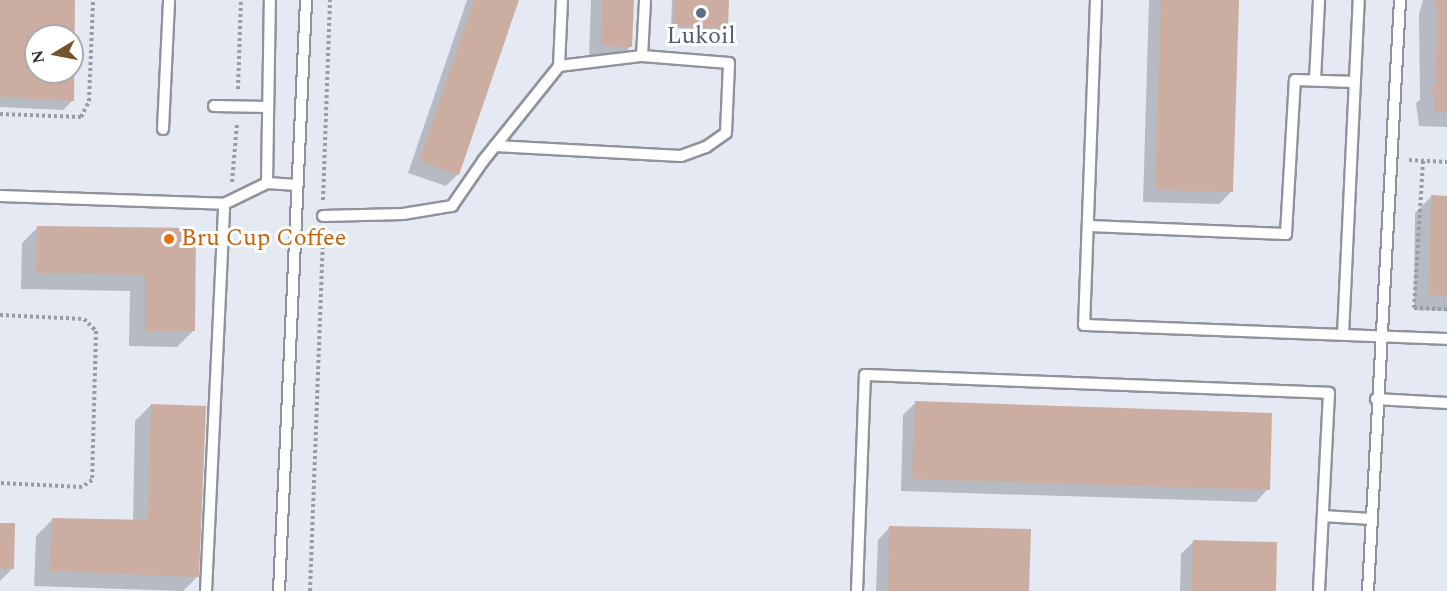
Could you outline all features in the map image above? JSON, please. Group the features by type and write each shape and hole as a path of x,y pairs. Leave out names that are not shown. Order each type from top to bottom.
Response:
{"lane":[{"path":"163,129 169,0"},
{"path":"267,183 270,0"},
{"path":"279,591 306,0"},
{"path":"323,216 403,214 452,206 495,146 559,66 562,0"},
{"path":"642,56 645,0"},
{"path":"1096,0 1084,325 1447,339"},
{"path":"1315,80 1319,0"},
{"path":"1343,334 1359,0"},
{"path":"1368,591 1379,336 1400,0"},
{"path":"495,146 681,156 706,147 726,133 729,63 642,56 559,66"},
{"path":"1088,226 1286,234 1295,80 1355,82"},
{"path":"214,106 268,107"},
{"path":"0,196 224,204 267,183 297,185"},
{"path":"206,591 224,204"},
{"path":"857,591 865,375 1329,393 1319,591"},
{"path":"1376,399 1447,403"},
{"path":"1323,516 1371,519"}],"path":[{"path":"0,114 81,117 89,100 93,0"},
{"path":"224,204 236,171 241,0"},
{"path":"310,591 330,0"},
{"path":"1390,160 1447,162"},
{"path":"1423,161 1414,308 1447,309"},
{"path":"0,315 84,319 96,332 92,480 82,487 0,483"}],"building":[{"path":"0,0 75,0 75,24 24,24 24,84 74,84 74,101 0,97"},
{"path":"474,0 519,0 459,175 419,161"},
{"path":"602,0 634,0 632,47 601,46"},
{"name":"Lukoil","path":"674,0 729,0 728,28 673,26"},
{"path":"1161,0 1239,0 1233,192 1155,190"},
{"path":"1435,0 1447,0 1447,111 1434,111 1435,93 1432,93 1432,86 1435,86 1437,27 1434,20 1438,20"},
{"path":"1431,195 1447,196 1447,295 1429,295"},
{"path":"37,226 196,228 195,331 145,331 145,275 36,273"},
{"path":"915,401 1272,413 1270,490 912,479"},
{"path":"151,404 206,406 199,577 49,571 52,518 148,520"},
{"path":"0,523 15,523 14,569 0,568"},
{"path":"889,526 1031,529 1029,591 888,591"},
{"path":"1193,540 1277,542 1276,591 1191,591"}],"place":[{"name":"Lukoil","path":"701,13"},
{"name":"Bru Cup Coffee","path":"169,239"}]}
